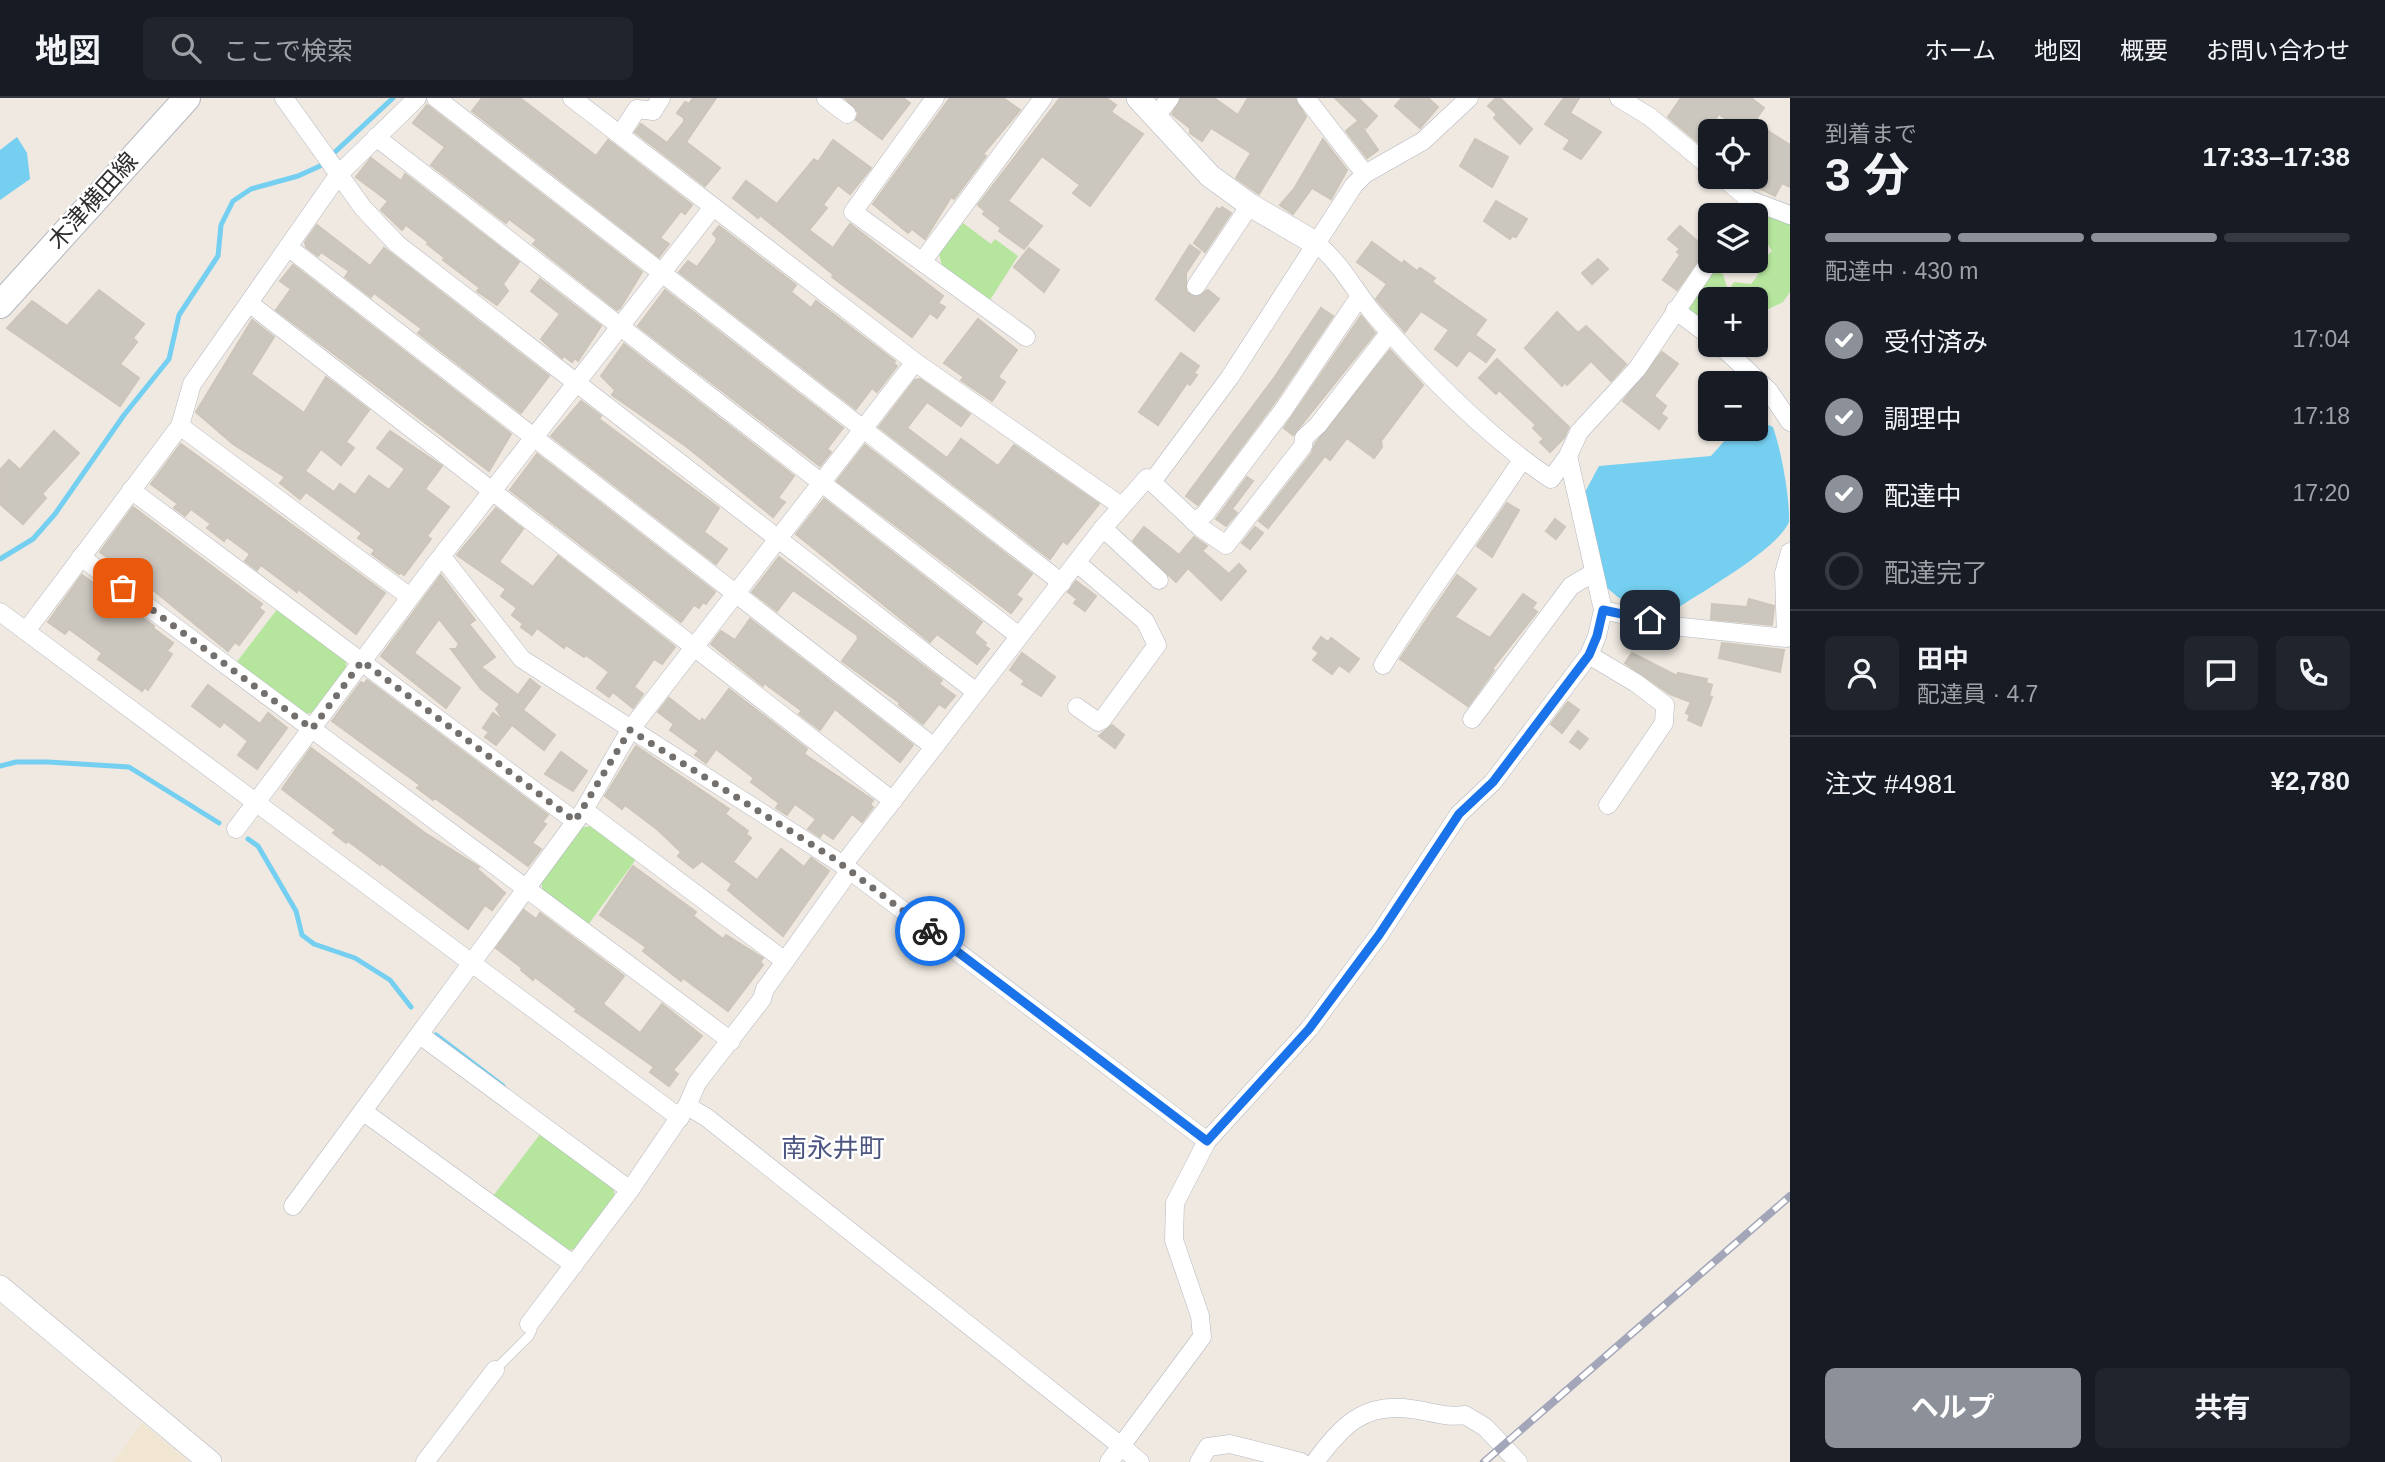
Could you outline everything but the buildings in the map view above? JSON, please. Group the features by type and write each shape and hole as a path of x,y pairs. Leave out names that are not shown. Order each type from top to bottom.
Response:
{"main road":[{"name":"木津横田線","path":"0,305 187,98"}],"street":[{"path":"284,98 363,208 397,244 976,692"},
{"path":"26,631 180,426 192,384 288,247 331,163 376,137 417,98"},
{"path":"436,98 1062,583"},
{"path":"572,98 915,362 1121,506"},
{"path":"620,135 637,109 653,111 661,98"},
{"path":"826,98 847,114"},
{"path":"935,98 853,212 1026,337"},
{"path":"922,262 1043,98"},
{"path":"1138,98 1163,107 1210,176 1250,205 1317,244 1331,256 1390,332 1522,460 1551,479 1568,456 1579,432 1637,369 1701,273"},
{"path":"1306,98 1365,174"},
{"path":"1619,98 1650,117 1698,156"},
{"path":"1153,482 1230,377 1354,185 1365,174 1423,142 1465,99"},
{"path":"376,137 1019,636"},
{"path":"1195,286 1250,205"},
{"path":"236,829 410,597 443,558 713,207"},
{"path":"1768,212 1790,215"},
{"path":"288,247 934,747"},
{"path":"1194,522 1205,514 1269,431 1360,296"},
{"path":"249,303 893,801"},
{"path":"1675,310 1698,328"},
{"path":"529,1324 630,1190 684,1112 697,1083 731,1041 893,801 1121,506 1147,478 1194,522 1226,545 1303,446 1308,432 1318,425 1390,332"},
{"path":"1733,357 1769,391 1790,422"},
{"path":"293,1206 580,816 630,730 915,362"},
{"path":"180,426 410,597"},
{"path":"1109,1462 1202,1337 1200,1316 1174,1240 1175,1203 1207,1141 1309,1029 1379,935 1459,814 1493,782 1589,655 1603,610 1568,456"},
{"path":"1383,665 1424,598 1464,549 1522,460"},
{"path":"131,490 362,661 785,961"},
{"path":"1103,528 1159,580"},
{"path":"1603,610 1673,626 1786,638 1788,619 1783,573 1790,552"},
{"path":"81,557 731,1041"},
{"path":"443,558 522,659 846,868 1207,1141"},
{"path":"1077,563 1144,621 1157,645 1102,720 1098,722 1077,707"},
{"path":"1472,719 1571,586 1593,573"},
{"path":"0,612 471,962 684,1112 706,1116 1140,1462"},
{"path":"1589,655 1636,683 1665,705 1664,723 1608,805"},
{"path":"420,1035 630,1190"},
{"path":"364,1112 574,1265"},
{"path":"0,1287 210,1462"},
{"path":"425,1462 495,1370"},
{"path":"1315,1462 1340,1429 1360,1416 1391,1407 1449,1418 1465,1415 1485,1427 1518,1462"},
{"path":"1199,1462 1208,1447 1230,1444 1301,1462"}],"lane":[{"path":"495,1370 533,1330 529,1324"}],"shaded area":[{"path":"142,1423 189,1462 113,1462"}],"green space":[{"path":"1768,215 1790,218 1790,292 1783,302 1768,309 1768,287 1731,287 1734,282 1751,284 1758,273 1768,273 1768,254 1772,251 1768,245"},
{"path":"963,223 991,244 995,239 1018,256 990,300 942,266 939,253"},
{"path":"1709,273 1723,274 1727,287 1701,287"},
{"path":"1698,291 1698,326 1683,315"},
{"path":"278,608 346,659 346,669 315,712 305,714 236,663"},
{"path":"593,826 636,859 588,925 543,892 541,881 578,828"},
{"path":"541,1133 613,1187 615,1197 577,1249 567,1250 493,1196"}],"water":[{"path":"17,137 27,153 30,179 0,200 0,150"},
{"path":"1768,425 1773,427 1786,487 1789,522 1754,558 1673,611 1619,598 1606,587 1585,492 1599,466 1711,456 1724,441 1768,441"}],"waterway":[{"path":"0,559 33,539 55,514 124,415 169,359 179,315 218,256 221,225 233,201 251,189 298,176 320,166 393,98"},
{"path":"0,766 16,762 48,762 129,767 219,823"},
{"path":"248,839 258,846 296,911 302,935 314,944 355,958 390,980 411,1007"},
{"path":"436,1035 503,1086"}],"railway":[{"path":"1484,1462 1790,1196"}],"way so far":[{"path":"123,588 312,729 362,661 575,821 630,730 833,858 930,931"}],"district":[{"name":"南永井町","path":"833,1148"}],"route":[{"path":"930,931 1207,1141 1264,1075 1309,1029 1379,935 1459,814 1493,782 1589,655 1603,610 1650,620"}]}
